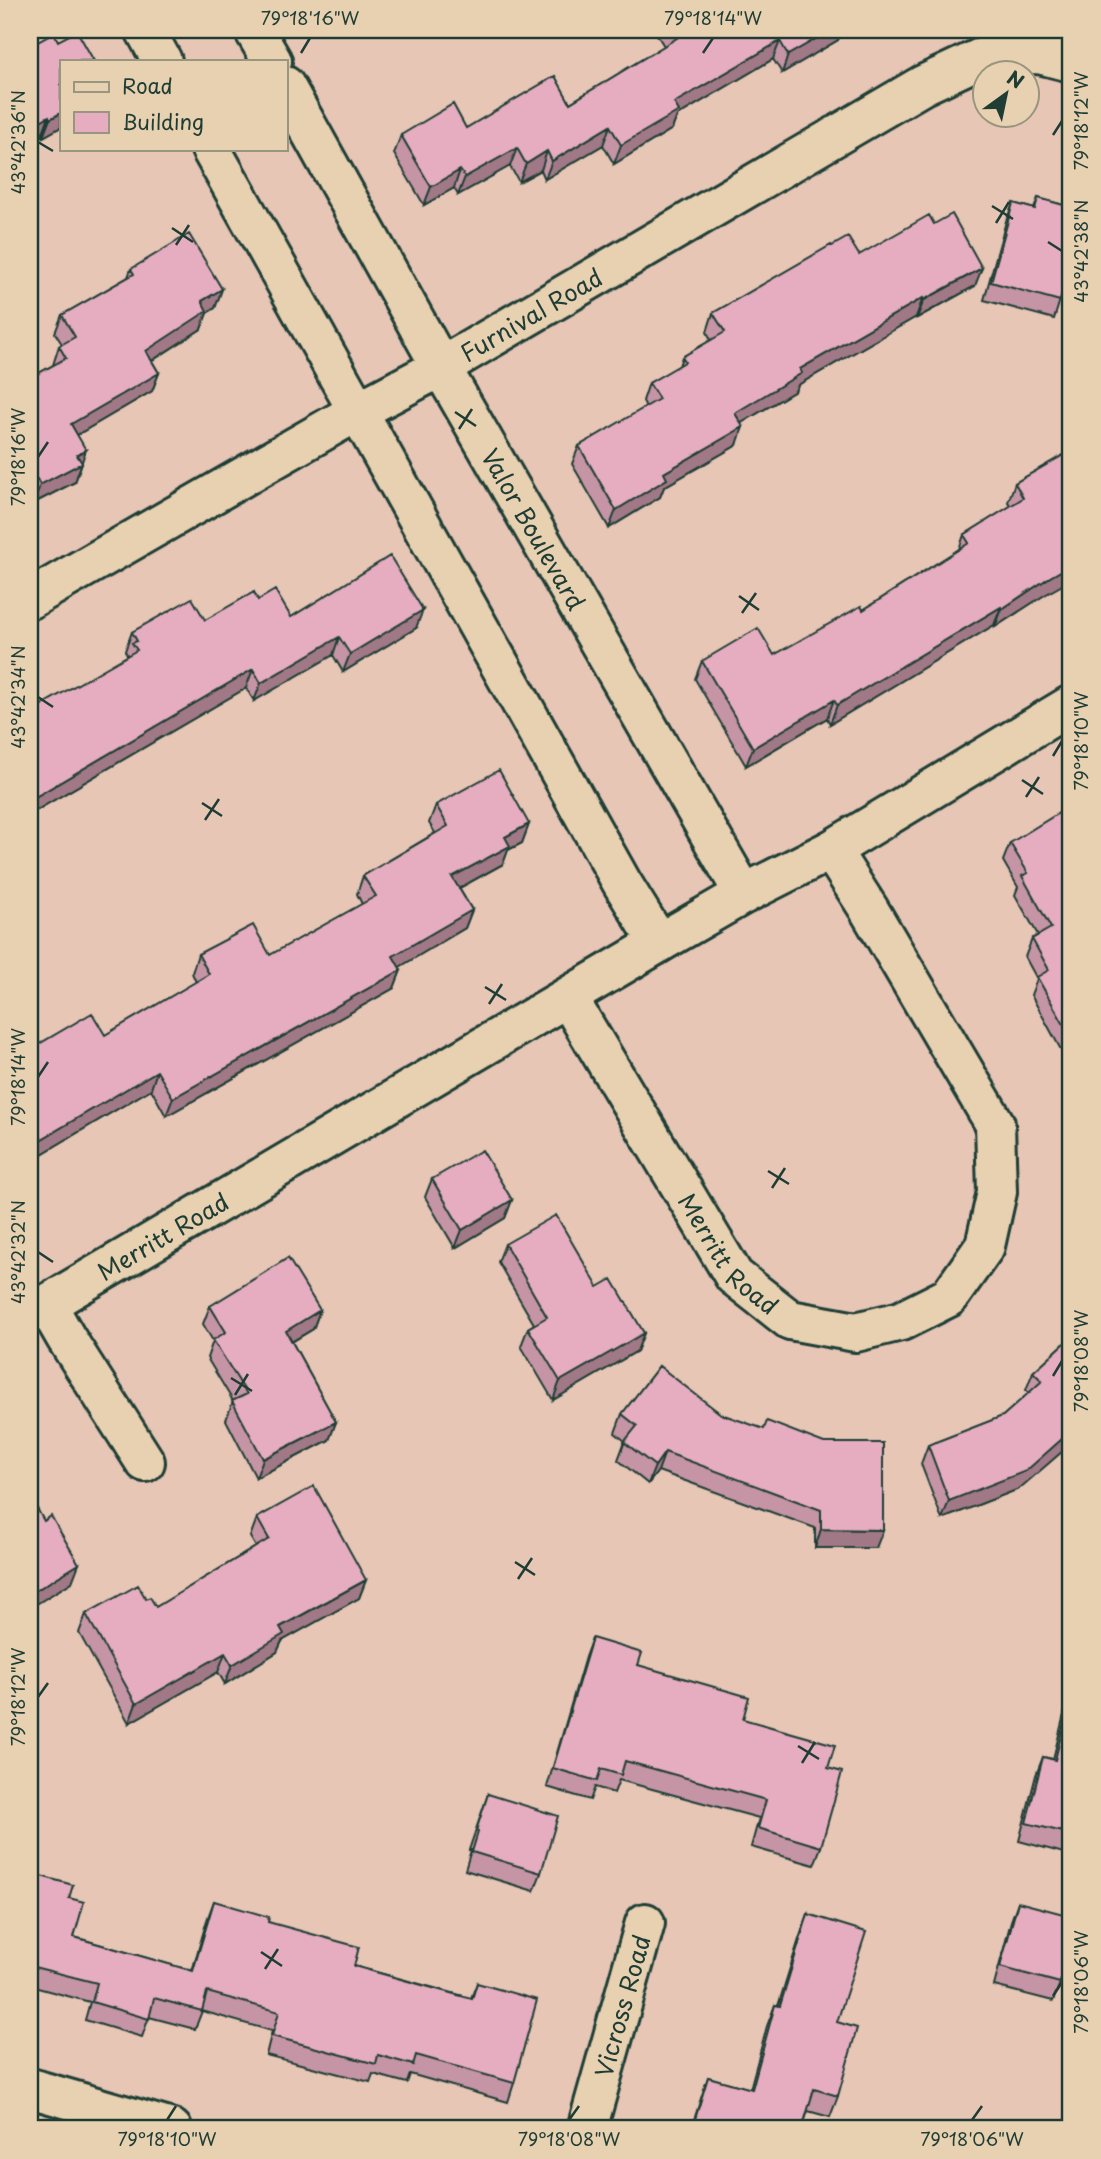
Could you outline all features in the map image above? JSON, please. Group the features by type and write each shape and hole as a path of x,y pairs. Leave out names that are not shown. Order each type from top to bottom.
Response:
{"street":[{"path":"145,30 161,60"},
{"path":"254,30 271,60"},
{"name":"Furnival Road","path":"30,600 358,411 441,367 923,85 985,56 1052,49"},
{"name":"Valor Boulevard","path":"287,90 441,367 744,894"},
{"path":"212,150 622,883 659,943"},
{"name":"Merritt Road","path":"145,1462 66,1338 38,1310 659,943 744,894 831,850 1071,705"},
{"name":"Merritt Road","path":"568,998 734,1276 790,1320 856,1332 901,1321 949,1297 985,1246 997,1192 995,1124 831,850"},
{"name":"Vicross Road","path":"587,2129 645,1923"},
{"path":"30,2088 172,2129"}],"building":[{"path":"672,30 831,30 788,55 780,41 674,103 679,111 621,145 610,126 552,161 547,151 526,164 517,148 465,177 460,170 431,187 401,135 453,104 466,128 555,76 570,103 677,38"},
{"path":"77,31 93,60 60,60 60,114 35,124 30,116 30,46 54,33 58,41"},
{"path":"1038,198 1071,207 1071,280 1066,278 1060,301 991,282 1013,203 1035,209"},
{"path":"952,214 982,268 924,300 923,298 800,369 802,373 735,413 743,427 664,473 667,479 616,510 579,446 659,399 649,383 685,362 682,357 725,332 713,313 848,237 859,255 929,215 934,224"},
{"path":"189,234 222,289 202,301 207,311 146,351 159,373 71,424 86,450 77,455 82,463 40,485 37,479 30,482 30,378 66,358 59,346 75,337 62,315 134,274 131,269"},
{"path":"1067,453 1071,460 1071,565 1002,609 1001,607 837,705 834,700 753,748 702,661 758,628 774,655 861,606 863,610 969,543 964,535 1023,498 1015,483"},
{"path":"390,556 423,610 350,654 339,637 261,683 253,669 30,800 30,708 31,711 137,650 132,643 137,641 132,632 192,598 205,620 254,592 258,600 275,590 291,617"},
{"path":"499,770 529,824 505,837 510,846 452,877 472,910 393,956 401,970 173,1098 157,1071 30,1146 30,1061 38,1056 34,1047 92,1013 105,1035 209,974 198,954 253,925 270,955 376,896 363,876 448,826 436,805"},
{"path":"1062,811 1071,827 1071,1037 1037,977 1049,970 1032,939 1051,928 1022,876 1028,873 1010,843"},
{"path":"482,1150 512,1200 462,1230 432,1179"},
{"path":"556,1215 598,1287 612,1279 644,1333 560,1381 528,1328 547,1317 505,1244"},
{"path":"288,1258 320,1310 286,1331 336,1422 263,1459 232,1401 247,1394 213,1340 226,1332 210,1306"},
{"path":"1071,1333 1071,1431 1026,1471 949,1501 928,1445 1003,1416 1042,1381 1033,1372 1066,1342"},
{"path":"659,1366 721,1414 764,1429 767,1421 824,1443 883,1443 883,1530 821,1529 821,1510 665,1452 655,1466 624,1442 637,1426 622,1414"},
{"path":"314,1486 366,1580 280,1627 284,1634 232,1665 225,1653 136,1704 86,1614 138,1585 146,1599 150,1597 156,1607 269,1539 257,1518"},
{"path":"30,1496 44,1521 51,1516 79,1564 30,1594"},
{"path":"592,1638 642,1653 638,1665 749,1697 743,1719 835,1745 828,1768 842,1772 821,1847 758,1828 766,1800 625,1761 621,1775 601,1769 597,1781 553,1768"},
{"path":"1071,1695 1071,1834 1026,1823 1043,1757 1055,1760"},
{"path":"488,1794 558,1816 541,1873 472,1852"},
{"path":"30,1873 73,1885 69,1898 84,1902 74,1937 193,1971 214,1901 269,1917 268,1922 359,1947 354,1966 472,1999 477,1983 537,2000 514,2083 416,2055 413,2065 378,2055 376,2064 272,2036 279,2012 207,1992 202,2011 154,1998 149,2019 92,2002 97,1983 30,1966"},
{"path":"1018,1902 1071,1916 1071,1939 1060,1983 1000,1967"},
{"path":"808,1914 866,1932 837,2022 857,2028 838,2096 814,2089 802,2129 692,2129 708,2077 752,2089 775,2005 780,2006"}]}
